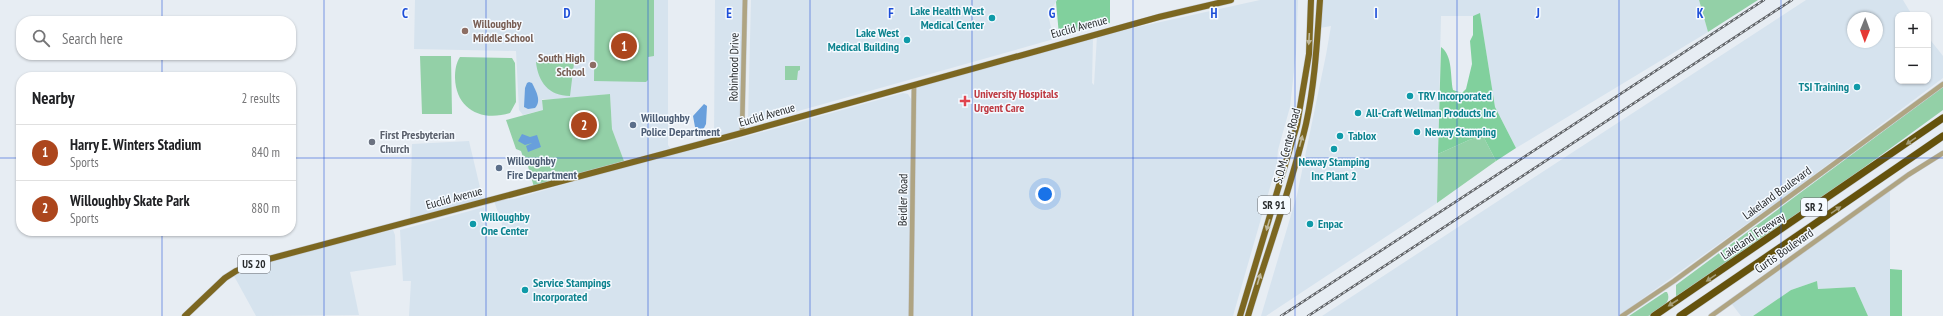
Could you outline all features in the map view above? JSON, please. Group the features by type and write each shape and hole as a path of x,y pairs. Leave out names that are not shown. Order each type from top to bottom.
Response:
{"highway":[{"name":"Lakeland Freeway","path":"1654,316 1943,118"},
{"name":"Lakeland Freeway","path":"1680,316 1943,136"},
{"path":"1893,171 1943,141"}],"main road":[{"name":"Euclid Avenue","path":"185,316 225,278 236,271 264,260 742,133 1154,18 1231,0"},
{"name":"S.O.M. Center Road","path":"1240,316 1297,125 1309,54 1311,0"},
{"name":"S.O.M. Center Road","path":"1248,316 1289,187 1305,124 1316,55 1320,0"}],"street":[{"name":"Robinhood Drive","path":"742,133 745,0"},
{"name":"Lakeland Boulevard","path":"1622,316 1674,281 1943,84"},
{"name":"Beidler Road","path":"911,316 914,85"},
{"name":"Curtis Boulevard","path":"1711,316 1908,175 1943,153"}],"shaded area":[{"name":"South High School","path":"415,0 668,0 668,145 670,148 624,161 612,129 610,94 560,99 542,99 543,110 523,115 519,110 516,51 414,49"},
{"path":"715,0 743,0 741,132 714,139"},
{"path":"751,0 1057,0 1048,15 1054,39 752,124 748,121"},
{"path":"1260,0 1298,0 1296,53 1290,107 1278,150 1277,163 1233,316 914,316 915,86 1093,37 1092,83 1094,85 1097,36"},
{"path":"1321,0 1699,0 1708,32 1516,148 1495,107 1480,14 1473,16 1441,16 1437,203 1266,316 1261,316 1297,195 1326,55 1331,26 1320,28"},
{"path":"1806,0 1903,0 1910,12 1895,12 1895,84 1931,84 1931,41 1943,56 1943,78 1787,195 1618,316 1322,316"},
{"path":"903,93 908,94 911,99 909,316 409,316 411,281 403,281 400,230 484,207 489,236 502,237 502,224 494,201 514,199 645,161 723,143"},
{"path":"469,141 483,200 410,219 412,144"},
{"path":"1890,191 1890,316 1868,316 1855,287 1818,289 1817,281 1791,290 1753,316 1741,316 1731,303"},
{"path":"393,230 395,235 396,265 350,272 359,315 256,316 234,276 234,274 264,262"}],"green space":[{"path":"595,0 654,0 654,56 648,57 648,80 646,82 594,81"},
{"path":"1057,0 1110,0 1110,23 1059,35"},
{"path":"1699,0 1758,0 1708,32"},
{"path":"1480,13 1495,107 1516,148 1496,161 1483,136 1469,140 1438,154 1441,47 1448,55 1453,90 1462,93 1466,89 1472,64 1470,41 1473,35 1473,16"},
{"path":"420,56 451,56 452,114 422,114"},
{"path":"460,57 512,58 515,63 516,102 510,113 489,116 480,114 465,105 456,89 456,67"},
{"path":"571,60 574,63 570,96 556,94 542,82 536,62"},
{"path":"785,66 800,66 797,80 785,80"},
{"path":"1943,87 1943,110 1785,225 1676,299 1676,285"},
{"path":"610,94 612,129 624,161 534,187 525,156 523,157 521,151 516,149 506,120 543,110 542,100"},
{"path":"1483,136 1496,161 1437,203 1438,154 1469,140"},
{"path":"1890,269 1902,270 1902,316 1890,316"},
{"path":"1817,281 1818,289 1855,287 1868,316 1753,316 1791,290"},
{"path":"1667,292 1668,300 1664,307 1656,313 1648,316 1629,316"}],"water":[{"path":"529,82 532,83 537,93 538,102 535,108 528,109 524,107 525,88"},
{"path":"704,104 707,106 706,124 704,128 700,130 695,127 693,116"},
{"path":"522,134 530,137 537,135 541,147 528,152 526,146 532,143 525,145 518,141"}],"railway":[{"path":"1281,316 1764,0"},
{"path":"1308,316 1792,0"}],"place":[{"name":"Lake Health West Medical Center","path":"992,18"},
{"name":"Willoughby Middle School","path":"465,31"},
{"name":"Lake West Medical Building","path":"907,40"},
{"name":"Harry E. Winters Stadium","path":"624,46"},
{"name":"South High School","path":"593,65"},
{"name":"TSI Training","path":"1857,87"},
{"name":"TRV Incorporated","path":"1410,96"},
{"name":"University Hospitals Urgent Care","path":"965,101"},
{"name":"All-Craft Wellman Products Inc","path":"1358,113"},
{"name":"Willoughby Skate Park","path":"584,125"},
{"name":"Willoughby Police Department","path":"633,125"},
{"name":"Neway Stamping","path":"1417,132"},
{"name":"Tablox","path":"1340,136"},
{"name":"First Presbyterian Church","path":"372,142"},
{"name":"Neway Stamping Inc Plant 2","path":"1334,149"},
{"name":"Willoughby Fire Department","path":"499,168"},
{"name":"Willoughby One Center","path":"473,224"},
{"name":"Enpac","path":"1310,224"},
{"name":"Service Stampings Incorporated","path":"525,290"}]}
